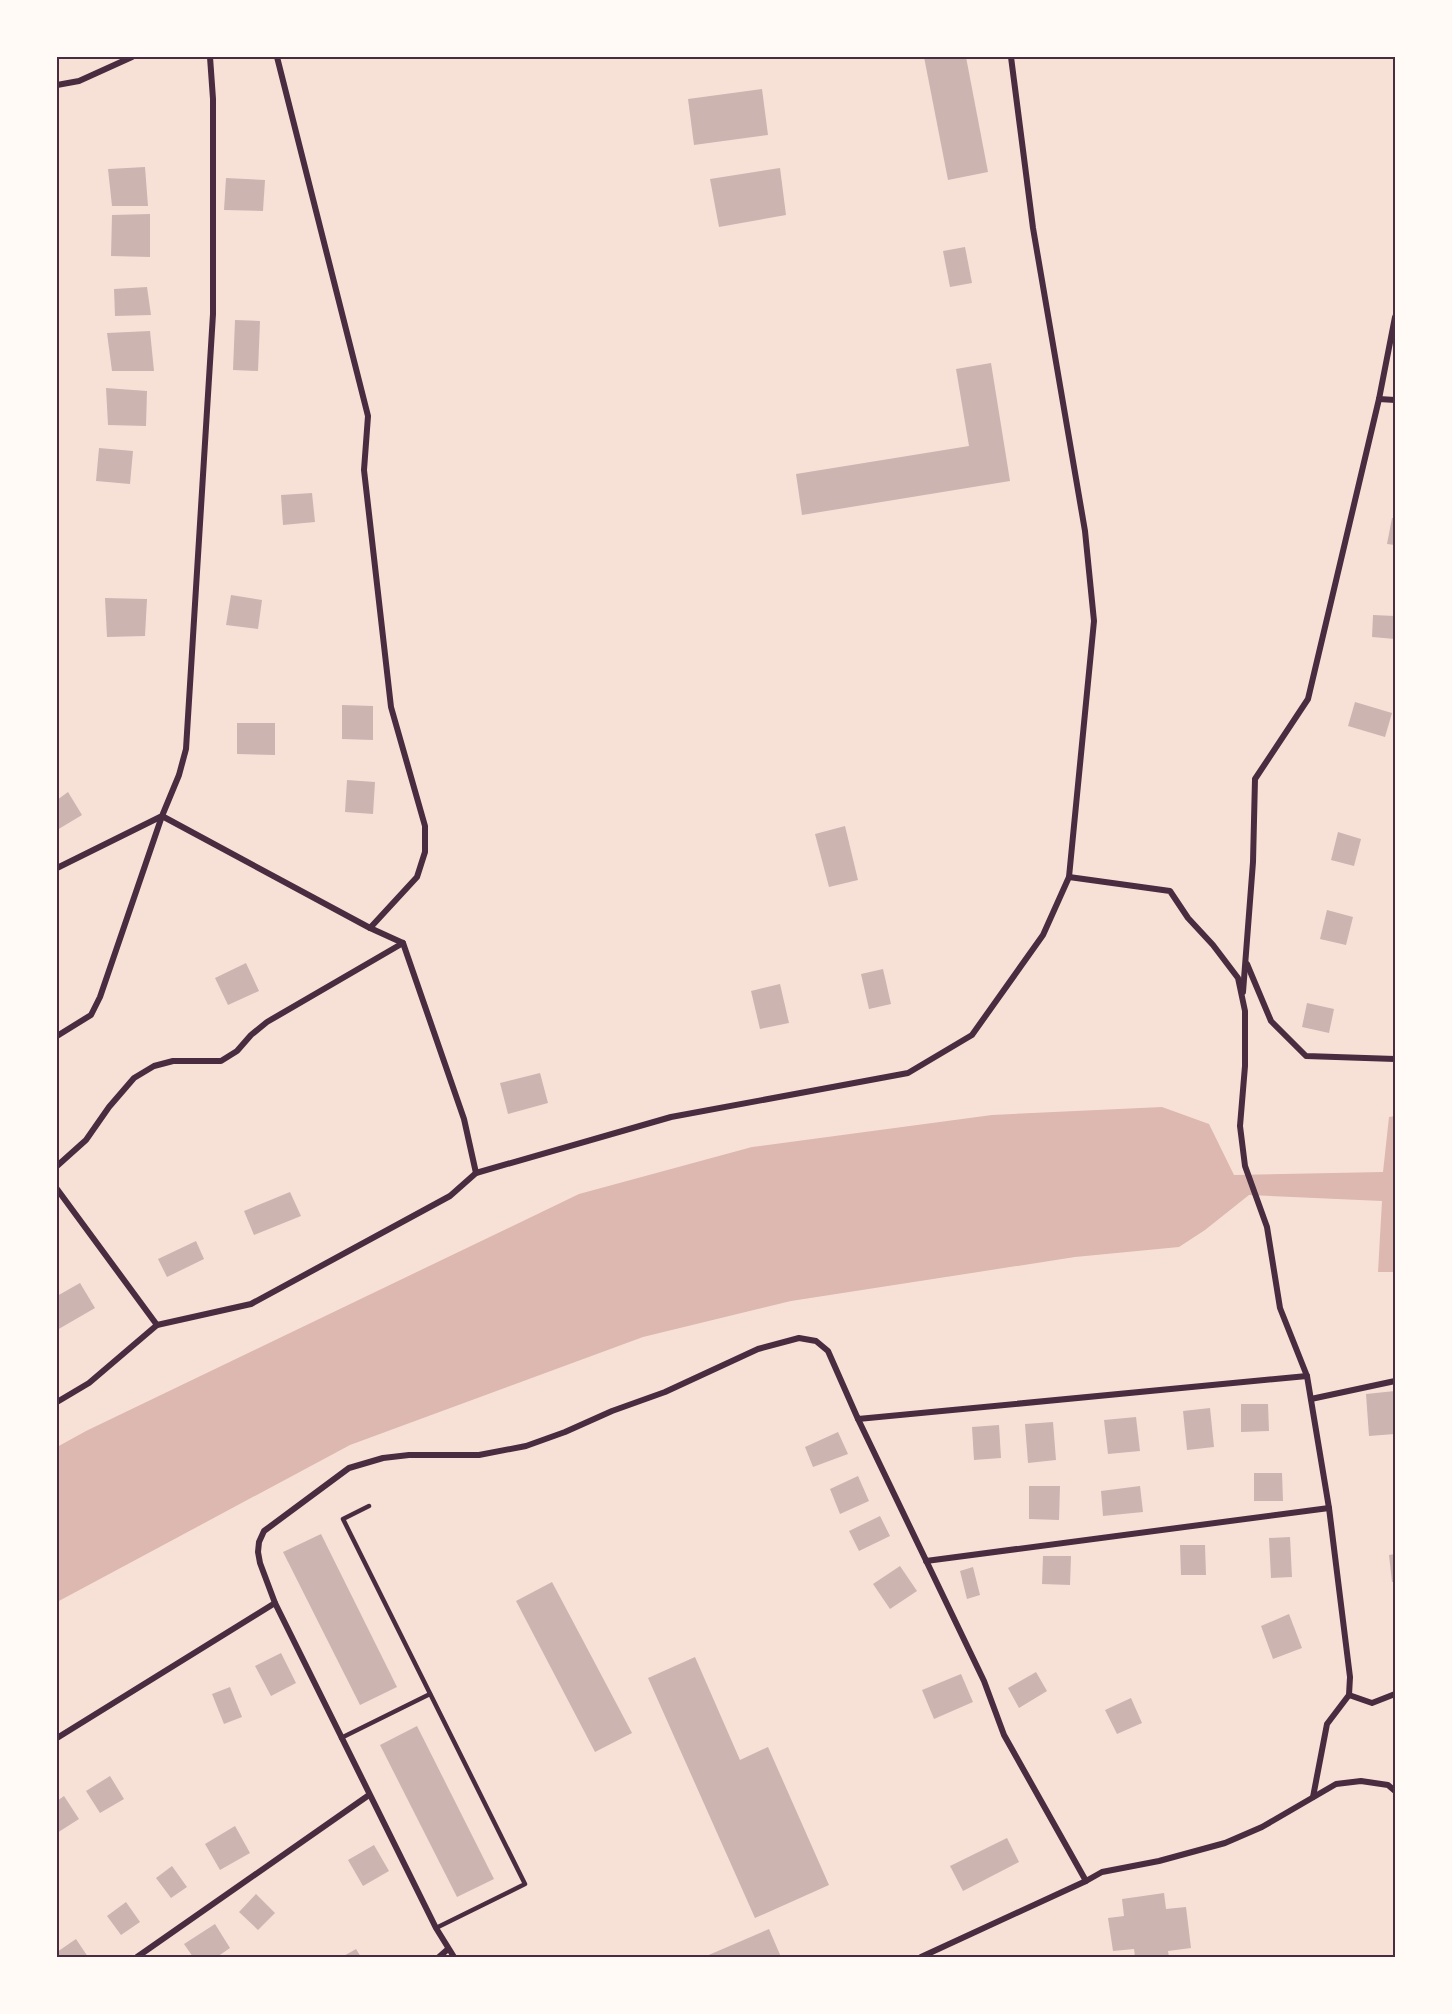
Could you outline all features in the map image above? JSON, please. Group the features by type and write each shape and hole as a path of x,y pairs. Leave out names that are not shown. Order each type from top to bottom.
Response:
{"street":[{"path":"57,85 79,81 132,57"},
{"path":"57,1036 91,1015 100,997 186,749 213,314 213,135 210,57"},
{"path":"277,57 368,416 364,470 391,707 425,826 425,852 417,877 370,928"},
{"path":"57,1402 89,1383 157,1325 251,1304 450,1196 476,1173 671,1117 908,1073 972,1035 1043,935 1069,877 1094,621 1085,531 1033,228 1011,57"},
{"path":"1242,999 1253,862 1255,779 1308,699 1379,399 1395,317"},
{"path":"1379,399 1395,400"},
{"path":"57,868 162,816"},
{"path":"162,816 370,928 403,943 464,1119 476,1173"},
{"path":"1069,877 1170,891 1188,918 1213,945 1238,978 1245,1011 1245,1066 1240,1126 1245,1166 1267,1227 1280,1308 1307,1376 1329,1508 1350,1677 1349,1695 1327,1724 1312,1797"},
{"path":"57,1166 86,1140 109,1107 134,1078 154,1066 172,1062 221,1061 237,1051 267,1022 403,943"},
{"path":"1245,960 1271,1021 1306,1056 1395,1059"},
{"path":"57,1189 157,1325"},
{"path":"454,1957 436,1928 275,1603 258,1552 264,1531 349,1468 383,1458 409,1455 479,1455 526,1446 665,1392 758,1349 799,1338 816,1341 828,1352 984,1681 1004,1735 1086,1881"},
{"path":"858,1419 1307,1376"},
{"path":"1311,1399 1395,1381"},
{"path":"926,1561 1329,1508"},
{"path":"57,1738 275,1603"},
{"path":"1349,1695 1372,1702 1395,1694"},
{"path":"921,1957 1102,1872 1159,1861 1225,1843 1262,1827 1336,1784 1361,1781 1388,1785 1395,1791"},
{"path":"137,1957 369,1795"},
{"path":"439,1957 448,1949"}],"lane":[{"path":"369,1506 343,1519 525,1884 436,1928"},
{"path":"341,1738 430,1694"}],"shaded area":[{"path":"1162,1107 1209,1124 1234,1175 1383,1172 1389,1117 1395,1116 1395,1272 1378,1272 1382,1201 1249,1195 1205,1230 1179,1247 1075,1257 791,1301 643,1337 350,1445 57,1602 57,1447 579,1194 752,1147 992,1115"}],"building":[{"path":"924,57 966,57 988,172 948,180"},
{"path":"762,89 768,135 694,145 688,99"},
{"path":"145,167 148,206 112,206 108,169"},
{"path":"780,168 786,215 719,227 710,179"},
{"path":"226,178 265,180 263,211 224,210"},
{"path":"150,214 150,257 111,256 112,215"},
{"path":"965,247 972,283 950,287 943,251"},
{"path":"147,287 151,315 115,316 114,289"},
{"path":"235,320 260,321 258,371 233,370"},
{"path":"150,331 154,371 112,371 107,333"},
{"path":"991,363 1010,481 802,515 796,474 969,446 956,369"},
{"path":"106,388 147,391 146,426 108,425"},
{"path":"99,448 133,451 130,484 96,481"},
{"path":"312,493 315,522 283,525 281,495"},
{"path":"1392,518 1395,518 1395,545 1387,544"},
{"path":"231,595 262,600 258,629 226,625"},
{"path":"105,598 147,599 145,636 107,637"},
{"path":"1373,615 1395,616 1395,639 1372,637"},
{"path":"1355,702 1392,713 1385,737 1348,726"},
{"path":"342,705 373,706 373,740 342,739"},
{"path":"237,723 275,723 275,755 237,754"},
{"path":"347,780 375,782 373,814 345,812"},
{"path":"68,792 82,815 57,830 57,800"},
{"path":"845,826 858,880 829,887 815,834"},
{"path":"1338,832 1361,839 1354,866 1331,860"},
{"path":"1327,910 1353,917 1346,945 1320,939"},
{"path":"246,963 259,991 228,1005 215,978"},
{"path":"883,969 891,1004 869,1009 861,974"},
{"path":"780,984 789,1023 760,1029 751,991"},
{"path":"1307,1003 1334,1009 1329,1033 1302,1027"},
{"path":"540,1073 548,1103 508,1114 500,1083"},
{"path":"290,1192 301,1216 254,1235 244,1211"},
{"path":"196,1241 204,1259 167,1277 158,1259"},
{"path":"80,1283 95,1308 57,1330 57,1296"},
{"path":"1395,1391 1395,1434 1369,1436 1366,1394"},
{"path":"1241,1404 1268,1404 1269,1431 1241,1432"},
{"path":"1210,1408 1214,1447 1187,1450 1183,1411"},
{"path":"1136,1417 1140,1451 1108,1454 1104,1420"},
{"path":"1053,1422 1056,1460 1028,1463 1025,1424"},
{"path":"999,1425 1001,1458 974,1460 972,1427"},
{"path":"838,1432 848,1454 813,1467 805,1447"},
{"path":"1254,1473 1282,1473 1283,1501 1254,1501"},
{"path":"858,1476 869,1501 840,1514 830,1489"},
{"path":"1029,1486 1060,1486 1059,1520 1029,1519"},
{"path":"1140,1486 1143,1512 1103,1516 1101,1491"},
{"path":"880,1516 890,1536 859,1551 849,1531"},
{"path":"321,1534 397,1687 360,1705 283,1552"},
{"path":"1290,1537 1292,1577 1271,1578 1269,1538"},
{"path":"1180,1545 1205,1545 1206,1575 1181,1575"},
{"path":"1395,1554 1395,1582 1392,1582 1389,1555"},
{"path":"1043,1556 1071,1556 1070,1585 1042,1584"},
{"path":"900,1566 917,1591 890,1609 873,1584"},
{"path":"973,1567 980,1595 967,1599 960,1571"},
{"path":"552,1582 632,1733 595,1752 516,1601"},
{"path":"1289,1614 1302,1648 1273,1659 1261,1626"},
{"path":"281,1653 296,1683 271,1696 255,1666"},
{"path":"695,1657 740,1760 768,1747 829,1885 755,1918 648,1678"},
{"path":"1036,1672 1047,1691 1019,1708 1008,1688"},
{"path":"961,1674 973,1702 934,1719 922,1690"},
{"path":"230,1687 242,1717 224,1724 212,1694"},
{"path":"1131,1698 1142,1723 1117,1734 1105,1710"},
{"path":"417,1726 494,1879 457,1897 380,1745"},
{"path":"110,1776 124,1799 100,1813 86,1791"},
{"path":"64,1796 79,1819 57,1833 57,1801"},
{"path":"235,1826 250,1853 220,1870 205,1844"},
{"path":"1007,1838 1019,1862 963,1891 950,1866"},
{"path":"374,1845 389,1871 363,1886 348,1860"},
{"path":"172,1866 187,1887 171,1898 156,1878"},
{"path":"1164,1893 1166,1909 1186,1907 1191,1948 1168,1951 1169,1957 1135,1957 1134,1949 1113,1951 1108,1918 1124,1916 1122,1899"},
{"path":"256,1894 275,1913 258,1930 239,1912"},
{"path":"126,1902 140,1922 121,1935 107,1916"},
{"path":"215,1924 230,1948 217,1957 193,1957 184,1944"},
{"path":"769,1929 781,1957 704,1957"},
{"path":"76,1939 88,1957 57,1957 57,1952"},
{"path":"356,1949 361,1957 342,1957"}]}
